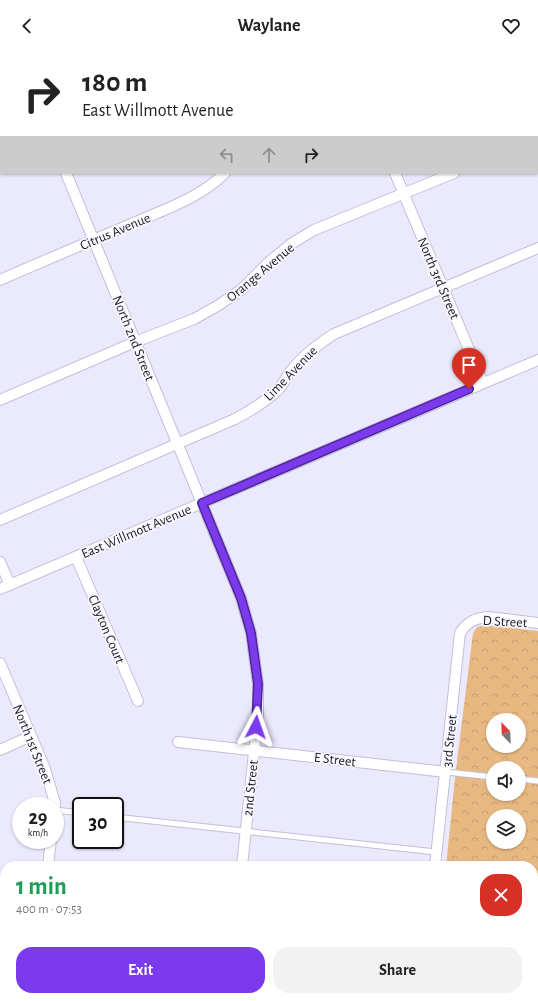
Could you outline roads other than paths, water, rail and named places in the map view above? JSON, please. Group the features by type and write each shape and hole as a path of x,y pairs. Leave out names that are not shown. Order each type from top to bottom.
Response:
{"street":[{"name":"North 2nd Street","path":"66,174 202,503"},
{"name":"Citrus Avenue","path":"0,280 203,192 224,174"},
{"name":"North 3rd Street","path":"396,174 483,383"},
{"name":"Orange Avenue","path":"0,400 135,342 194,319 219,306 242,289 269,262 291,244 314,230 452,174"},
{"name":"Lime Avenue","path":"0,520 235,419 258,406 279,389 290,372 303,358 317,345 334,334 538,248"},
{"name":"East Willmott Avenue","path":"0,589 538,360"},
{"name":"2nd Street","path":"202,503 241,598 251,633 258,684 258,715 243,861"},
{"name":"Clayton Court","path":"76,556 138,701"},
{"path":"0,562 10,585"},
{"name":"D Street","path":"472,620 488,617 538,623"},
{"name":"3rd Street","path":"435,861 460,633 472,620"},
{"name":"North 1st Street","path":"0,663 44,766 53,797"},
{"path":"0,750 31,736"},
{"name":"E Street","path":"178,742 446,772"},
{"path":"49,861 50,849"}],"lane":[{"name":"E Street","path":"446,772 486,776"},
{"path":"526,780 538,781"},
{"path":"124,818 246,830 436,852"}]}
